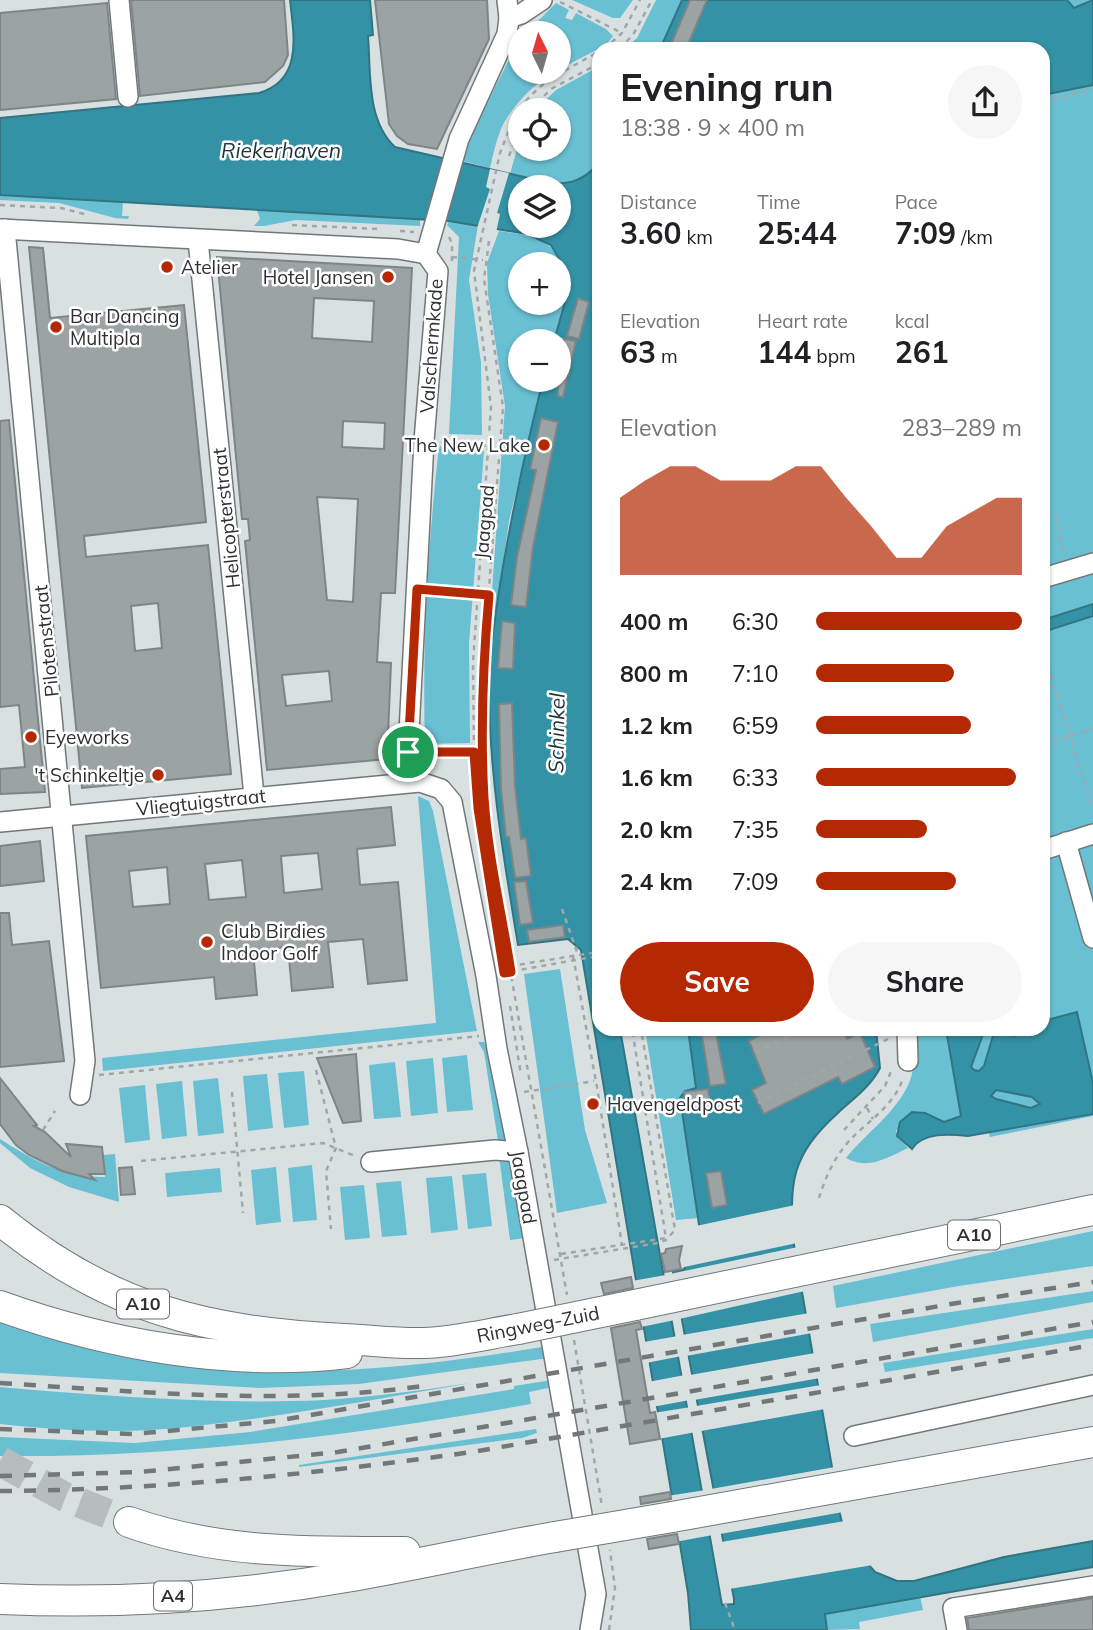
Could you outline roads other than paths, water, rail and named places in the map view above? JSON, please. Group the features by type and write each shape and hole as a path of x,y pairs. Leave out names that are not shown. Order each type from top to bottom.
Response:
{"highway":[{"name":"Ringweg-Zuid","path":"0,1220 64,1266 108,1289 170,1314 262,1333 424,1343 518,1329 1093,1210"},
{"path":"0,1306 97,1334 158,1347 234,1356 307,1358 424,1343"},
{"path":"129,1522 191,1540 268,1551 475,1551 1093,1442"},
{"name":"A4","path":"0,1599 143,1598 244,1591 344,1577 475,1551"}],"street":[{"path":"119,0 128,97"},
{"path":"426,254 455,150 507,34 508,9 522,14 542,0"},
{"name":"Valschermkade","path":"3,229 398,249 426,254 438,271 424,441 408,752 402,783"},
{"name":"Pilotenstraat","path":"3,229 9,363 62,817 85,1061 81,1086"},
{"name":"Helicopterstraat","path":"198,240 254,796"},
{"path":"1050,576 1093,563"},
{"name":"Jaagpad","path":"402,783 420,782 441,789 452,802 518,1152 596,1594 590,1630"},
{"name":"Vliegtuigstraat","path":"0,822 402,783"},
{"path":"1050,848 1093,834"},
{"path":"1066,842 1093,938"},
{"path":"899,1036 901,1064"},
{"path":"372,1162 495,1150 518,1152"},
{"path":"854,1436 1093,1385"},
{"path":"956,1630 953,1608 1093,1586"}],"water":[{"name":"Riekerhaven","path":"290,0 370,0 373,35 368,36 370,80 375,110 386,136 395,147 516,175 508,175 508,231 449,221 0,195 0,118 259,93 273,87 283,78 293,55"},
{"path":"682,0 1067,0 1074,8 1093,0 1093,85 1050,94 1050,42 663,42"},
{"name":"Schinkel","path":"592,170 592,1016 581,950 568,939 518,945 494,784 490,720 489,665 502,570 540,392 571,392 571,329 557,329 561,315 571,315 571,252 555,252 551,245 536,238 571,238 571,182"},
{"path":"1093,604 1093,616 1050,630 1050,618"},
{"path":"1077,1012 1093,1083 1093,1114 968,1136 937,1135 917,1143 912,1149 897,1136 900,1122 912,1112 925,1113 944,1122 961,1116 947,1036 982,1036 971,1067 979,1071 984,1066 993,1036 1050,1036 1050,1019","holes":["996,1090 1032,1097 1040,1104 1031,1108 991,1096"]},
{"path":"595,1036 621,1036 722,1605 734,1604 734,1599 673,1272 685,1269 679,1242 701,1238 680,1098 685,1091 696,1088 689,1036 877,1036 880,1068 867,1086 811,1143 802,1157 793,1187 794,1245 843,1527 854,1548 875,1572 897,1581 914,1581 1004,1557 1093,1541 1093,1567 825,1614 827,1630 691,1630 688,1593"}],"tunnel":[{"path":"0,1461 65,1497 129,1522"}],"railway":[{"path":"0,1429 134,1434 276,1421 957,1303 1093,1282"},
{"path":"0,1476 140,1472 338,1452 1093,1322"},
{"path":"0,1491 178,1484 413,1460 1093,1345"},
{"path":"0,1383 161,1393 269,1396 323,1395 430,1385"}],"place":[{"name":"Atelier","path":"167,267"},
{"name":"Hotel Jansen","path":"388,277"},
{"name":"Bar Dancing Multipla","path":"56,327"},
{"name":"The New Lake","path":"544,445"},
{"name":"Eyeworks","path":"31,737"},
{"name":"'t Schinkeltje","path":"158,775"},
{"name":"Club Birdies Indoor Golf","path":"207,942"},
{"name":"Havengeldpost","path":"593,1104"}]}
